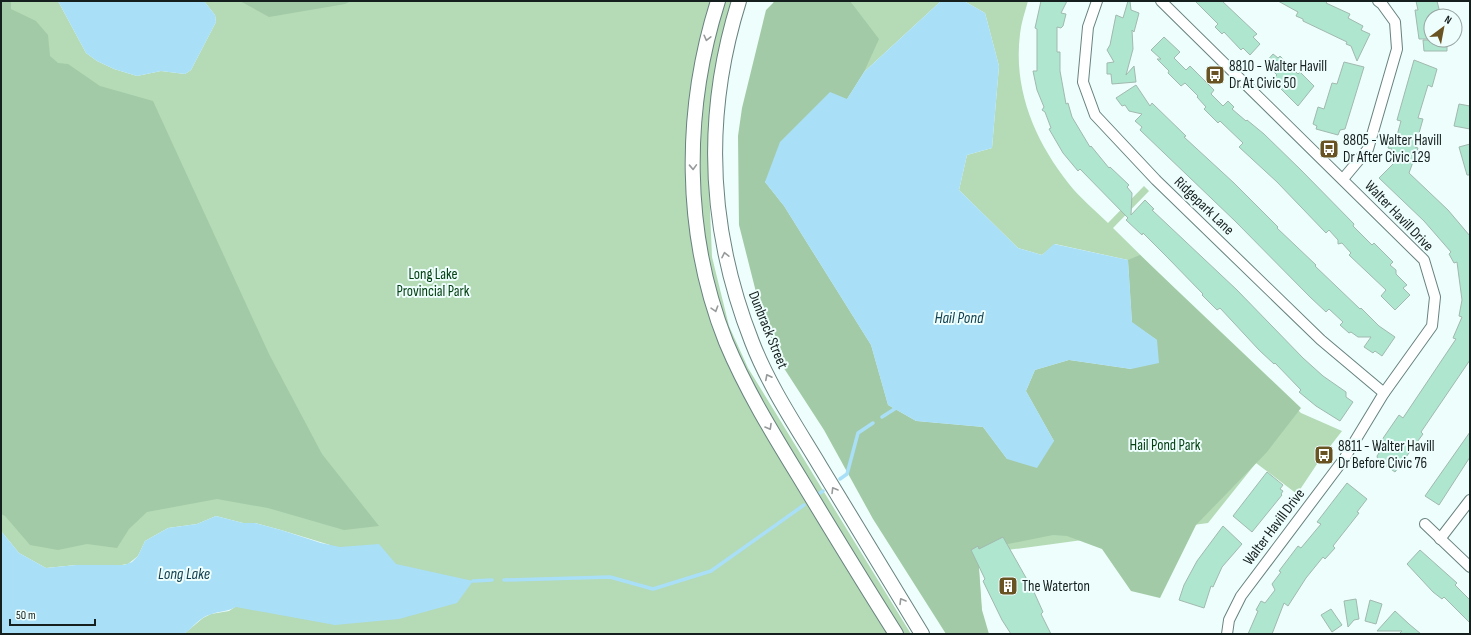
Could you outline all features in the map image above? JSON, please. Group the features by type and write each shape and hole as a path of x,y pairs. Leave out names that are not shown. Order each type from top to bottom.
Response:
{"main road":[{"path":"718,1 702,60 695,102 692,144 695,208 701,252 711,296 735,362 756,404 896,634"},
{"name":"Dunbrack Street","path":"739,1 732,21 719,87 713,152 718,217 731,281 752,343 781,401 922,634"}],"street":[{"name":"Ridgepark Lane","path":"1097,1 1088,28 1083,82 1094,115 1156,180 1321,340 1384,393"},
{"name":"Walter Havill Drive","path":"1161,1 1424,260 1435,297 1432,326 1384,393 1344,459 1241,596 1229,620 1227,634"},
{"path":"1343,179 1368,149 1397,49 1395,22 1382,4 1378,1"},
{"path":"1440,539 1470,500"},
{"path":"1425,524 1470,567"}],"green space":[{"name":"Long Lake Provincial Park","path":"1,1 58,1 86,53 97,61 114,69 137,76 161,71 185,74 191,70 216,22 215,15 204,1 737,1 710,139 709,187 712,257 729,326 748,368 911,634 184,634 203,618 211,614 229,611 330,545 255,523 243,523 216,516 197,524 168,528 145,541 138,556 128,564 115,566 76,565 46,568 19,553 1,531"},
{"path":"1,1 11,1 11,9 36,21 48,35 50,56 58,63 68,64 100,86 153,101 269,354 322,454 379,526 344,530 268,508 217,499 147,512 129,529 117,548 87,544 58,550 30,545 5,516 1,514"},
{"path":"240,1 351,1 345,4 269,17"},
{"name":"Hail Pond Park","path":"774,1 941,1 864,72 847,99 830,92 780,142 765,182 784,206 871,345 888,405 916,421 983,427 1007,459 1037,468 1054,441 1026,391 1035,370 1069,360 1131,369 1159,363 1157,340 1132,323 1128,260 1055,244 1042,255 1018,248 959,190 967,155 992,148 999,66 985,13 964,1 1028,1 1020,34 1019,55 1023,95 1037,132 1057,168 1078,194 1108,223 1144,186 1149,191 1113,228 1301,413 1342,431 1321,458 1297,494 1256,463 1208,523 978,554 983,634 958,634 832,427 798,367 778,327 758,269 750,231 746,192 745,154 748,115 754,76"},
{"name":"Hail Pond Park","path":"775,1 850,1 879,39 864,72 847,99 765,182 784,206 871,345 888,405 916,421 983,427 1007,459 1054,441 1026,391 1035,370 1069,360 1131,369 1157,340 1132,323 1128,260 1140,255 1301,408 1267,452 1196,525 1160,598 1131,591 1102,549 1067,536 1053,535 1008,544 979,568 982,610 989,634 946,634 873,519 824,430 778,359 757,296 739,225 738,136 742,108 766,10"}],"water":[{"path":"58,1 204,1 215,15 216,22 191,70 185,74 161,71 137,76 114,69 97,61 86,53"},
{"name":"Hail Pond","path":"941,1 964,1 985,13 999,66 992,148 967,155 959,190 1018,248 1042,255 1054,244 1128,260 1132,322 1157,340 1159,363 1131,369 1069,360 1035,370 1026,391 1054,441 1037,468 1007,459 983,427 916,421 888,405 871,345 784,206 765,182 780,142 830,92 847,99 864,72"},
{"name":"Long Lake","path":"216,516 243,523 255,523 321,543 340,547 379,544 396,564 473,581 457,603 399,619 335,625 236,607 204,617 184,634 1,634 1,531 19,553 46,568 76,565 124,565 132,562 138,556 145,541 168,528 197,524"}],"building":[{"path":"1041,1 1067,1 1061,13 1066,14 1063,26 1061,28 1057,27 1057,52 1060,52 1060,71 1066,104 1068,103 1072,117 1090,147 1091,146 1109,168 1110,167 1129,185 1127,187 1132,193 1131,215 1145,200 1154,209 1152,210 1237,290 1303,358 1323,376 1346,392 1346,397 1353,402 1340,421 1316,406 1299,392 1301,390 1275,363 1274,364 1259,350 1220,308 1217,310 1143,233 1142,235 1126,220 1128,218 1080,169 1078,171 1063,153 1049,129 1051,128 1045,112 1042,110 1044,107 1037,90 1033,71 1037,71 1037,29 1035,28"},
{"path":"1128,1 1130,1 1131,10 1139,13 1134,32 1132,30 1133,49 1126,75 1134,66 1136,82 1112,84 1111,74 1107,74 1107,63 1114,62 1107,50 1110,45 1116,15 1123,18"},
{"path":"1195,1 1222,1 1257,34 1253,37 1260,44 1250,55 1243,48 1241,50 1224,32 1222,34 1215,27 1218,24"},
{"path":"1278,1 1328,1 1326,3 1350,14 1348,18 1363,26 1361,30 1370,34 1357,61 1351,46 1346,44 1347,42 1303,21 1303,19 1296,16 1298,12"},
{"path":"1416,1 1437,1 1439,8 1423,8 1423,39 1419,39 1415,10 1418,10"},
{"path":"1164,37 1180,52 1174,58 1186,70 1190,66 1214,90 1211,94 1223,106 1228,101 1234,107 1232,109 1264,134 1354,224 1353,226 1372,245 1374,243 1393,262 1390,265 1396,270 1396,274 1407,285 1403,288 1410,295 1395,310 1381,296 1386,290 1349,255 1351,253 1342,243 1338,244 1338,240 1329,230 1326,233 1277,182 1239,147 1243,143 1220,121 1218,123 1204,109 1206,107 1197,97 1198,96 1185,83 1181,86 1168,73 1169,71 1157,59 1161,59 1151,50"},
{"path":"1424,48 1447,48 1447,51 1424,51"},
{"path":"1273,54 1278,58 1280,56 1298,74 1300,72 1314,86 1298,106 1272,80 1277,75 1265,63"},
{"path":"1414,60 1437,69 1432,87 1428,85 1418,118 1423,119 1415,147 1418,148 1409,173 1448,210 1470,236 1470,360 1421,432 1423,434 1395,472 1378,460 1377,456 1381,450 1377,447 1399,415 1403,418 1456,339 1453,338 1462,317 1459,316 1462,300 1457,262 1454,263 1449,254 1451,252 1424,221 1379,178 1396,161 1389,159 1392,149 1388,148 1392,137 1396,139 1401,121 1397,120"},
{"path":"1344,62 1364,67 1345,129 1340,130 1338,135 1316,129 1317,126 1313,124 1318,107 1324,109 1332,83 1337,84"},
{"path":"1136,85 1150,106 1152,103 1186,136 1184,137 1234,183 1278,227 1277,228 1316,265 1315,266 1360,309 1361,308 1379,326 1395,337 1382,356 1375,351 1373,353 1364,347 1371,337 1358,337 1351,332 1349,333 1340,325 1343,322 1329,309 1326,312 1310,297 1235,221 1140,130 1142,127 1135,121 1142,114 1129,111 1125,105 1122,106 1116,98"},
{"path":"1459,104 1470,106 1470,129 1454,126"},
{"path":"1470,144 1470,175 1467,175 1459,147"},
{"path":"1470,432 1470,457 1439,505 1425,496"},
{"path":"1267,472 1283,485 1280,489 1283,491 1281,494 1282,495 1252,532 1233,516"},
{"path":"1347,483 1367,499 1357,512 1359,513 1333,546 1335,548 1325,559 1323,557 1306,578 1288,606 1284,603 1272,634 1248,634 1258,611 1256,610 1261,601 1265,603 1275,590 1272,584 1281,572 1279,571 1298,546 1301,548 1321,524 1317,522"},
{"path":"1223,526 1242,544 1222,567 1213,587 1211,586 1204,608 1179,600 1184,585 1197,561"},
{"name":"The Waterton","path":"1003,537 1034,592 1043,612 1041,614 1051,634 1011,634 1002,620 983,581 985,579 971,550 978,546 979,549"},
{"path":"1420,550 1457,583 1455,585 1470,600 1470,623 1444,597 1442,599 1433,592 1407,564"},
{"path":"1356,599 1359,619 1354,620 1348,627 1344,601"},
{"path":"1370,600 1382,604 1376,624 1365,621"},
{"path":"1331,609 1342,625 1332,632 1321,615"},
{"path":"1395,611 1421,634 1399,634 1402,631 1377,631"}],"waterway":[{"path":"882,417 896,408"},
{"path":"840,479 847,474 858,433 873,423"},
{"path":"504,580 610,577 653,589 711,571 804,505"},
{"path":"473,581 492,580"}],"place":[{"name":"8810 - Walter Havill Dr At Civic 50","path":"1215,75"},
{"name":"8805 - Walter Havill Dr After Civic 129","path":"1329,149"},
{"name":"8811 - Walter Havill Dr Before Civic 76","path":"1324,455"},
{"name":"The Waterton","path":"1008,586"}]}
